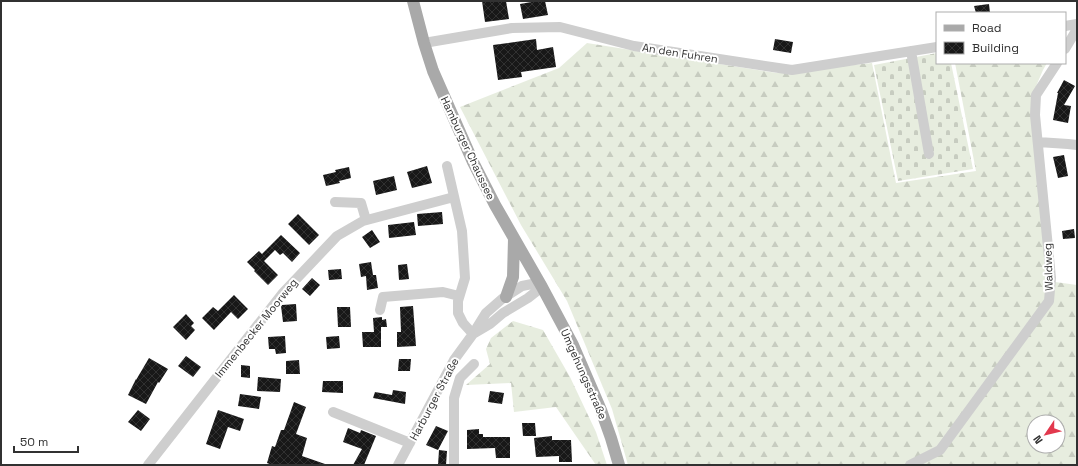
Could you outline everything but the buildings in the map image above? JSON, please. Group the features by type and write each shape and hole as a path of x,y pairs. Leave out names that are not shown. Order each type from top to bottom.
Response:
{"main road":[{"name":"Hamburger Chaussee","path":"413,1 433,71 473,162 495,205 542,287"},
{"path":"506,297 513,277 514,238"},
{"name":"Umgehungsstraße","path":"542,287 573,344 588,378 609,431 619,465"}],"street":[{"path":"1066,26 1077,24"},
{"name":"An den Fuhren","path":"424,43 512,28 560,27 634,46 792,70 936,47"},
{"path":"1066,47 1077,29"},
{"path":"911,51 929,154"},
{"name":"Waldweg","path":"910,465 940,450 1049,301 1051,278 1035,115 1036,95 1056,64"},
{"path":"1038,142 1077,145"},
{"path":"447,166 462,231 465,278 459,296 458,313 463,323 473,334"},
{"name":"Immenbecker Moorweg","path":"148,465 282,294 337,236 366,220 454,197"},
{"path":"335,202 361,203 366,220"},
{"name":"Harburger Straße","path":"398,465 454,360 486,313 506,297 526,285 536,284 542,287 528,298 503,313 490,324 473,334"},
{"path":"380,310 383,297 443,292 459,296"},
{"path":"454,465 454,398 460,378 474,364"},
{"path":"333,412 410,443"}],"green space":[{"path":"587,43 777,73 872,63 896,183 976,171 955,64 1046,64 1034,91 1048,281 1077,285 1077,465 628,465 612,409 567,301 521,225 460,107 559,68"},
{"path":"936,53 936,64 951,64 973,169 898,181 874,65"},
{"path":"513,321 543,330 570,377 596,432 607,465 596,465 556,407 514,412 511,383 466,385 490,364 486,349 491,338"}]}
